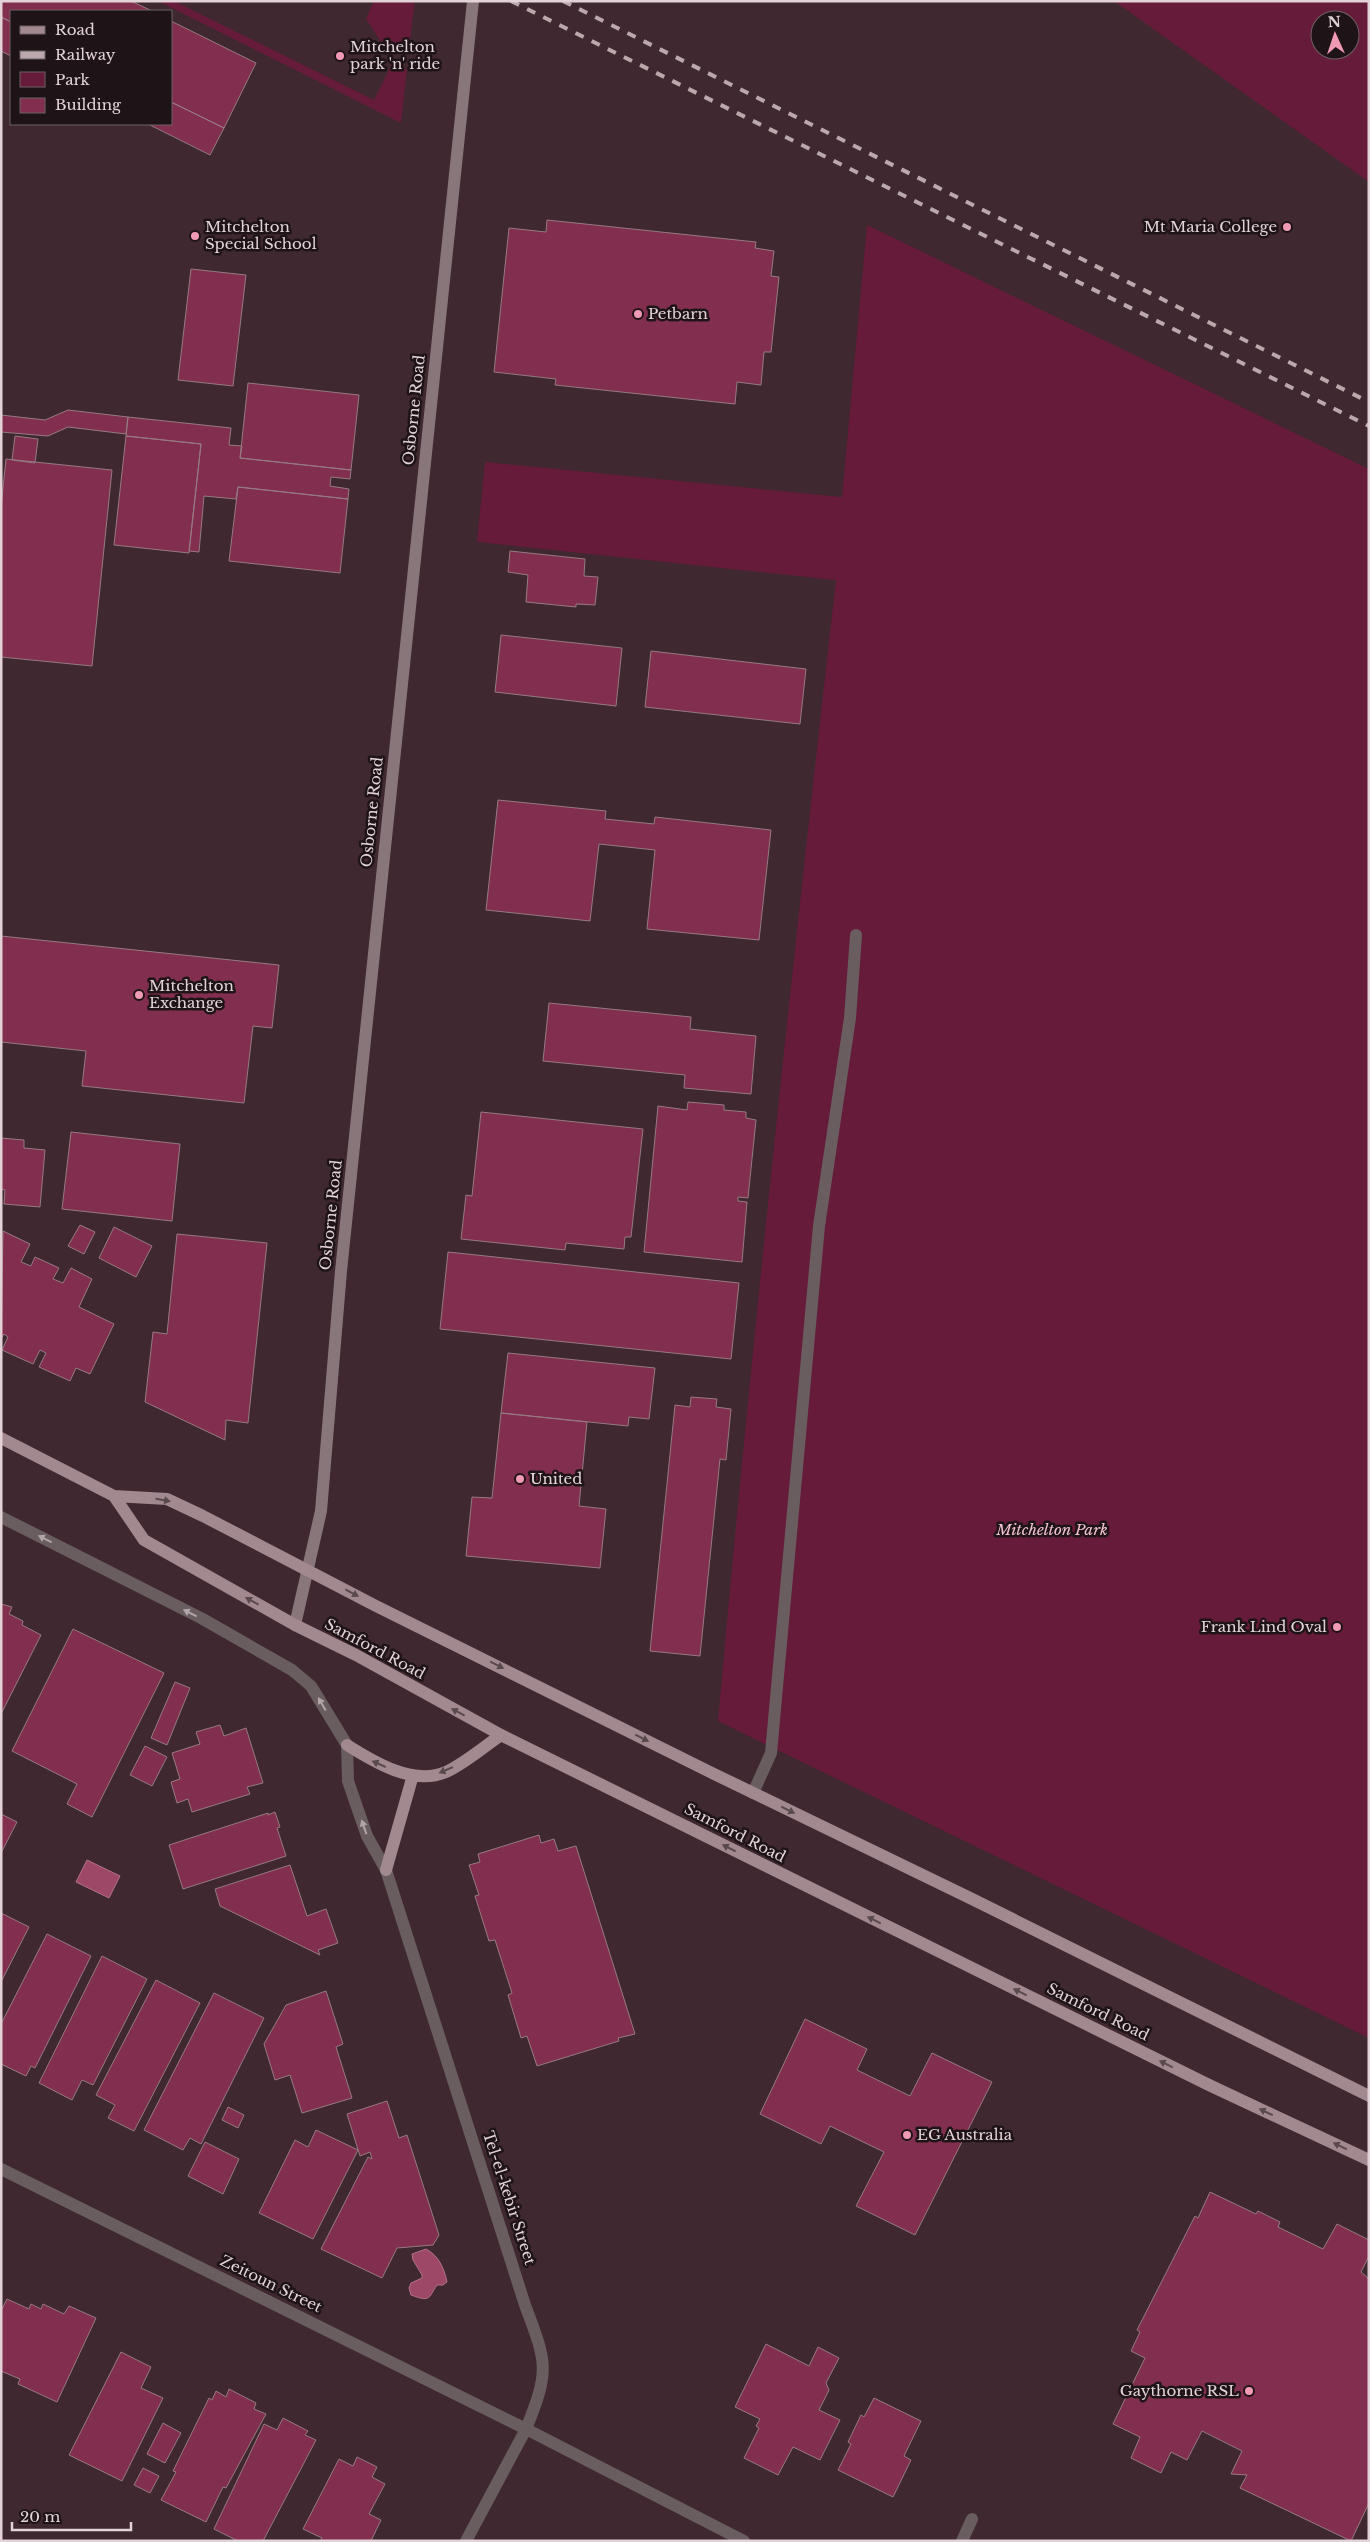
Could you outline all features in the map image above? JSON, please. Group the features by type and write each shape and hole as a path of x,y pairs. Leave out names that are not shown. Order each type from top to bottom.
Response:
{"main road":[{"name":"Samford Road","path":"1,1438 114,1496 167,1499 753,1793 970,1898 1369,2096"},
{"name":"Samford Road","path":"114,1496 144,1540 295,1625 356,1655 501,1735 1210,2086 1369,2160"},
{"path":"347,1746 373,1762 413,1775 446,1772 501,1735"},
{"path":"386,1870 413,1775"}],"street":[{"name":"Osborne Road","path":"295,1625 321,1511 341,1271 473,1"},
{"path":"753,1793 771,1753 820,1226 850,1018 856,935"},
{"path":"1,1517 200,1618 292,1670 311,1686 347,1746"},
{"name":"Tel-el-kebir Street","path":"347,1746 348,1781 367,1836 386,1870 525,2305 542,2351 544,2370 542,2391 526,2429 466,2541"},
{"name":"Zeitoun Street","path":"1,2169 526,2429"},
{"path":"526,2429 744,2541"},
{"path":"962,2541 972,2518"}],"green space":[{"path":"158,1 174,1 374,100 393,62 407,69 401,123"},
{"path":"374,1 415,1 408,54 381,42 366,19"},
{"path":"1114,1 1369,1 1369,182"},
{"name":"Mitchelton Park","path":"867,225 1369,469 1369,2038 718,1721 774,1150 836,580 477,542 485,462 842,497"}],"shaded area":[{"path":"87,1860 120,1876 109,1898 76,1882"},
{"path":"426,2249 440,2263 447,2282 443,2285 437,2285 430,2296 425,2299 411,2295 409,2288 411,2283 422,2278 412,2254"}],"building":[{"path":"1,1 131,1 150,10 10,10 10,22 1,17"},
{"path":"1,17 10,22 10,56 1,51"},
{"path":"172,21 256,63 224,128 172,102"},
{"path":"172,102 224,128 210,155 150,125 172,125"},
{"name":"Petbarn","path":"547,220 756,242 755,248 774,251 771,276 779,277 771,352 764,352 761,385 737,382 735,404 555,385 556,379 494,372 509,228 546,232"},
{"path":"191,269 246,275 233,386 178,380"},
{"path":"248,383 359,395 351,470 240,458"},
{"path":"68,410 128,417 126,434 68,427 48,436 1,432 1,415 45,420"},
{"path":"128,417 231,428 229,445 242,446 240,458 351,470 350,479 331,477 330,486 349,489 348,499 238,487 236,499 204,496 199,552 189,551 201,444 126,436"},
{"path":"15,436 38,439 35,463 12,460"},
{"path":"126,436 201,444 189,553 114,545"},
{"path":"6,459 112,470 92,666 1,657 1,507"},
{"path":"238,487 348,499 340,573 229,561"},
{"path":"510,551 585,559 584,576 598,577 595,605 576,604 576,607 526,602 528,575 508,572"},
{"path":"501,635 622,648 616,706 495,692"},
{"path":"651,651 806,669 800,724 645,707"},
{"path":"498,800 606,811 605,819 654,824 655,817 771,830 759,940 647,929 655,850 599,844 590,921 486,910"},
{"name":"Mitchelton Exchange","path":"1,936 279,965 272,1028 253,1026 244,1103 82,1086 86,1051 1,1042"},
{"path":"549,1003 691,1017 690,1029 756,1036 751,1094 684,1088 685,1075 543,1061"},
{"path":"688,1102 724,1105 724,1110 746,1112 746,1118 756,1120 748,1198 738,1197 738,1201 747,1202 742,1262 644,1252 658,1106 687,1110"},
{"path":"481,1112 643,1129 631,1237 625,1237 624,1249 566,1243 565,1250 461,1239 466,1195 472,1196"},
{"path":"71,1132 180,1144 172,1221 62,1209"},
{"path":"1,1138 24,1140 24,1148 45,1150 40,1207 4,1204 5,1190 1,1189"},
{"path":"80,1225 95,1232 84,1254 68,1246"},
{"path":"114,1227 152,1246 136,1277 99,1258"},
{"path":"3,1231 30,1244 21,1262 31,1266 35,1257 59,1268 53,1279 63,1283 71,1268 92,1279 79,1307 114,1324 90,1374 76,1368 70,1381 39,1367 46,1353 40,1350 33,1364 2,1350 8,1337 4,1334 1,1339"},
{"path":"177,1234 267,1243 248,1423 226,1420 225,1440 145,1402 153,1332 167,1334"},
{"path":"448,1252 739,1283 731,1359 440,1329"},
{"path":"508,1353 655,1368 649,1419 629,1417 628,1426 501,1413"},
{"path":"691,1397 717,1399 716,1407 731,1409 726,1460 720,1459 700,1656 650,1651 675,1405 690,1407"},
{"path":"501,1413 587,1422 579,1506 606,1509 600,1568 466,1556 472,1497 492,1498"},
{"path":"1,1604 12,1607 9,1614 23,1621 22,1625 41,1635 1,1714"},
{"path":"73,1629 164,1673 92,1817 67,1804 77,1784 12,1751"},
{"path":"175,1682 190,1688 167,1745 151,1738"},
{"path":"220,1725 224,1736 246,1728 263,1783 247,1787 250,1794 192,1812 188,1799 177,1803 171,1782 180,1779 172,1753 200,1744 196,1732"},
{"path":"145,1746 167,1757 152,1786 130,1775"},
{"path":"275,1812 280,1827 277,1828 286,1856 183,1889 169,1845"},
{"path":"1,1814 17,1822 1,1853"},
{"path":"539,1835 541,1843 554,1839 558,1851 576,1846 635,2034 618,2038 619,2041 537,2066 527,2036 521,2038 508,1995 512,1993 495,1940 489,1941 475,1896 479,1895 469,1865 480,1862 478,1854"},
{"path":"290,1865 307,1916 326,1909 338,1943 318,1950 320,1955 220,1906 215,1889"},
{"path":"1,1913 29,1927 1,1982"},
{"path":"47,1934 91,1956 35,2068 31,2066 26,2076 1,2064 1,2024"},
{"path":"102,1956 147,1979 93,2085 82,2080 72,2100 39,2083"},
{"path":"156,1980 200,2003 134,2131 108,2118 115,2105 96,2095"},
{"path":"326,1991 343,2044 336,2047 352,2098 302,2113 290,2075 275,2080 264,2044 286,2005"},
{"path":"214,1993 264,2018 201,2144 190,2138 183,2150 144,2130"},
{"name":"EG Australia","path":"805,2019 867,2049 857,2070 910,2096 932,2053 992,2082 915,2235 856,2206 884,2152 830,2126 821,2144 760,2114"},
{"path":"387,2101 399,2138 407,2135 439,2235 433,2245 397,2248 382,2278 321,2249 368,2157 372,2159 370,2152 360,2156 347,2114"},
{"path":"228,2107 244,2115 238,2128 222,2120"},
{"path":"316,2130 358,2150 313,2239 259,2213 295,2140 308,2147"},
{"path":"205,2142 239,2159 223,2194 188,2176"},
{"name":"Gaythorne RSL","path":"1210,2192 1256,2214 1258,2211 1280,2222 1278,2227 1323,2249 1337,2224 1369,2240 1369,2256 1361,2272 1369,2279 1369,2503 1351,2541 1240,2488 1247,2475 1231,2474 1242,2451 1202,2431 1187,2460 1171,2452 1161,2473 1131,2458 1140,2437 1113,2424 1145,2358 1131,2351 1140,2332 1137,2330 1195,2216 1198,2218"},
{"path":"7,2299 29,2309 31,2304 41,2309 43,2304 64,2314 69,2306 96,2318 57,2402 18,2384 20,2379 1,2371 1,2311"},
{"path":"766,2344 809,2366 818,2347 839,2358 826,2383 829,2390 819,2410 840,2420 820,2460 793,2447 778,2475 744,2458 759,2428 756,2426 760,2419 735,2407"},
{"path":"121,2352 151,2367 141,2388 163,2398 122,2481 69,2455"},
{"path":"229,2389 256,2403 254,2409 266,2414 226,2488 223,2487 206,2522 161,2500 176,2472 173,2471 209,2398 212,2400 216,2391 226,2397"},
{"path":"874,2398 921,2421 904,2456 911,2460 893,2497 838,2470 851,2444 848,2442 861,2415 864,2417"},
{"path":"283,2418 308,2431 305,2435 316,2440 263,2541 238,2541 214,2529 264,2424 277,2430"},
{"path":"163,2423 181,2433 165,2463 147,2454"},
{"path":"357,2457 377,2467 372,2477 385,2484 369,2514 381,2520 371,2541 320,2541 322,2538 303,2529 339,2459 353,2466"},
{"path":"143,2468 159,2476 150,2493 134,2485"}],"railway":[{"path":"511,1 1369,426"},
{"path":"563,1 1369,402"}],"place":[{"name":"Mitchelton park 'n' ride","path":"340,56"},
{"name":"Mt Maria College","path":"1287,227"},
{"name":"Mitchelton Special School","path":"195,236"},
{"name":"Petbarn","path":"638,314"},
{"name":"Mitchelton Exchange","path":"139,995"},
{"name":"United","path":"520,1479"},
{"name":"Frank Lind Oval","path":"1337,1627"},
{"name":"EG Australia","path":"907,2135"},
{"name":"Gaythorne RSL","path":"1249,2391"}]}
